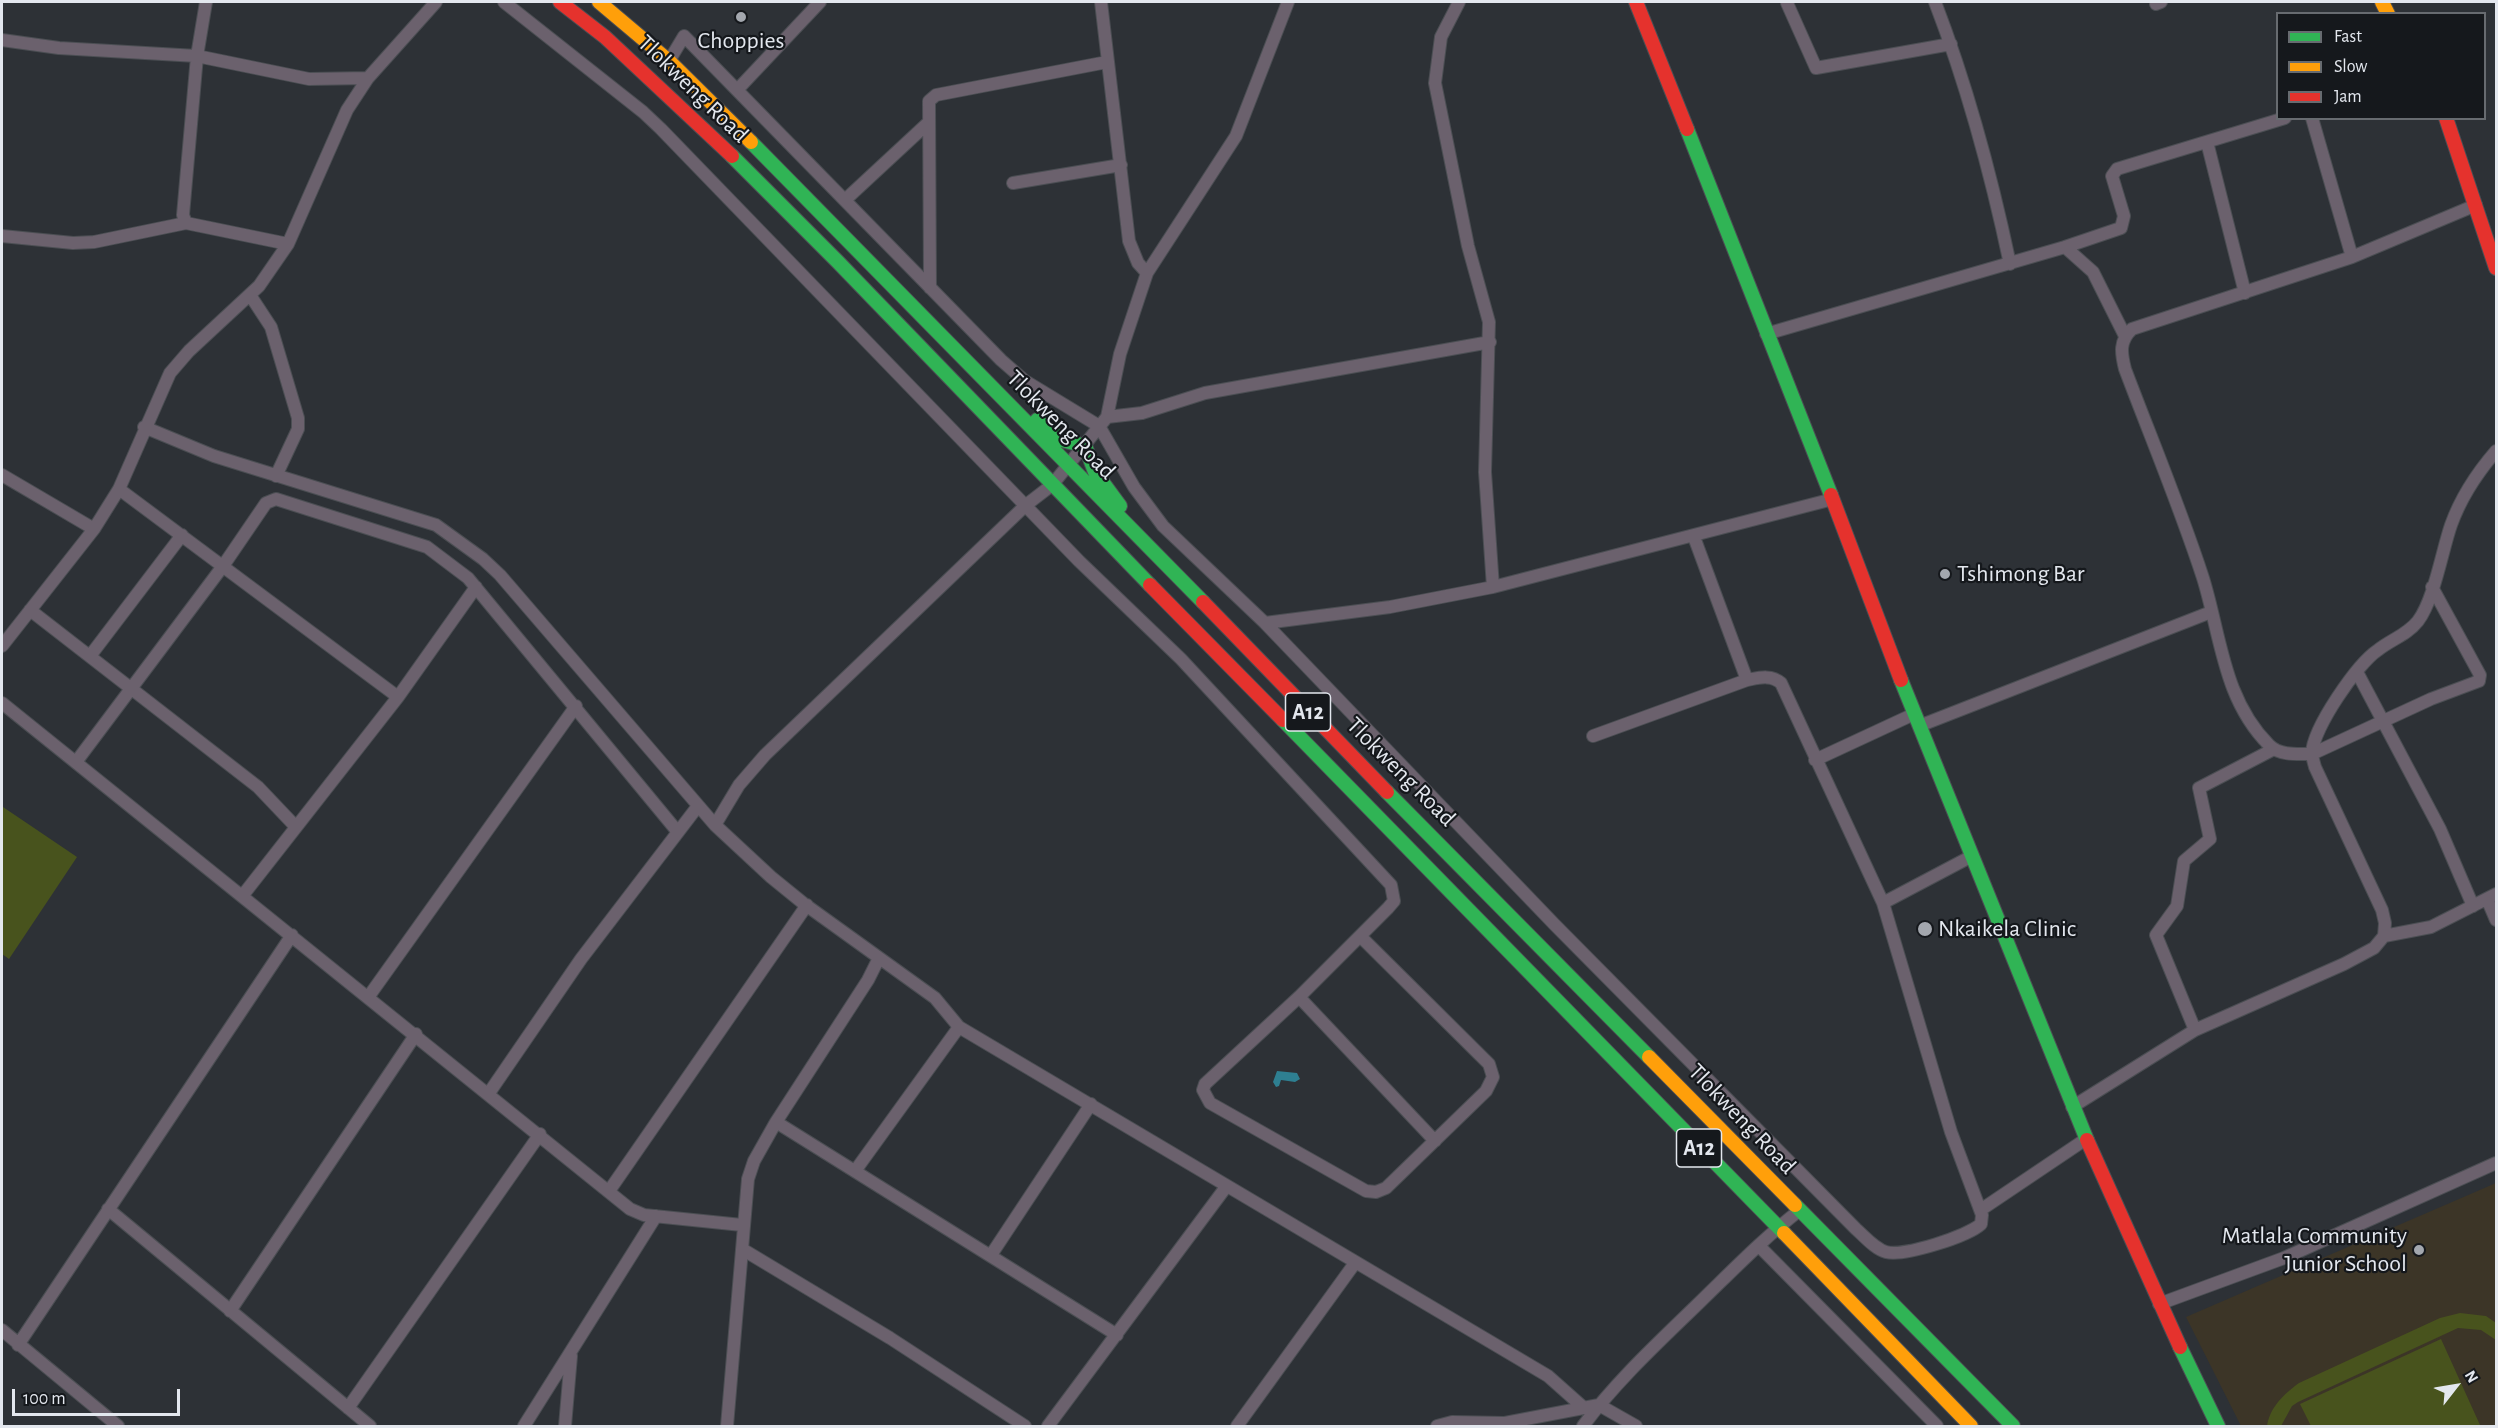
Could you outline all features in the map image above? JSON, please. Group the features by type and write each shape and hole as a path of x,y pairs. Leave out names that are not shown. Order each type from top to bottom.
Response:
{"main road":[{"name":"Tlokweng Road","path":"560,2 605,37 687,112 838,262 1052,485 1429,867 1971,1426"},
{"name":"Tlokweng Road","path":"599,2 669,61 1068,466 1138,534 1268,671 2013,1426"},
{"path":"1636,2 1833,499 1917,720 2072,1107 2159,1304 2218,1426"},
{"path":"2447,120 2476,205 2492,236 2496,268"},
{"path":"1007,403 1029,413 1062,440 1085,446 1095,472 1137,528 1138,534"}],"street":[{"path":"186,223 183,215 197,56 206,2"},
{"path":"2,646 94,529 119,489 144,426 170,373 189,351 250,295 288,244 347,110 368,78 436,2"},
{"path":"504,2 649,117 1079,561 1181,659 1391,885 1394,901 1299,997 1205,1084 1203,1090 1206,1100 1371,1192 1386,1188 1486,1091 1493,1077 1489,1064 1360,936"},
{"path":"738,89 819,2"},
{"path":"1101,2 1129,241 1138,263 1147,273"},
{"path":"715,825 739,785 765,754 1026,505 1052,485 1103,422 1120,354 1147,273 1236,136 1288,2"},
{"path":"1459,2 1441,37 1435,82 1468,246 1485,300 1490,342 1485,472 1493,587"},
{"path":"1789,2 1816,68 1951,44"},
{"path":"1935,2 1971,101 2010,264"},
{"path":"669,61 684,36 930,288 1025,381 1103,422 1149,510 1265,623 1555,925 1848,1221 1879,1249 1888,1253 1909,1252 1969,1232 1981,1224 1982,1209 1951,1132 1883,903 1781,683 1776,679 1763,677 1747,680 1593,736"},
{"path":"2,40 59,48 197,56 309,79 368,78"},
{"path":"930,288 927,104 936,95 1107,62"},
{"path":"1766,334 2010,264 2121,228 2124,216 2112,176 2117,169 2278,120"},
{"path":"2313,120 2352,256"},
{"path":"845,200 928,123"},
{"path":"2207,142 2245,293"},
{"path":"1013,183 1121,165"},
{"path":"2432,587 2480,675 2480,679 2312,754 2295,755 2274,749 2263,738 2231,688 2201,573 2125,369 2121,348 2125,336 2132,329 2352,256 2476,205"},
{"path":"2,236 73,243 94,242 186,223 288,244"},
{"path":"2065,247 2093,272 2125,336"},
{"path":"250,295 271,327 298,418 298,429 276,476"},
{"path":"1103,422 1142,413 1205,393 1490,342"},
{"path":"144,426 213,456 436,525 483,559 500,575 715,825 771,877 935,998 959,1027 1548,1376 1584,1408"},
{"path":"2072,1107 2195,1030 2344,964 2374,948 2384,936 2385,923 2382,910 2325,792 2312,754 2319,729 2356,672 2378,650 2407,633 2415,625 2424,610 2451,524 2469,486 2496,451"},
{"path":"2,475 94,529"},
{"path":"119,489 398,698"},
{"path":"76,762 223,566 266,503 276,499 428,547 468,578 677,831"},
{"path":"1265,623 1390,607 1493,587 1694,537 1833,499"},
{"path":"90,656 182,535"},
{"path":"1694,537 1747,680"},
{"path":"243,895 398,698 476,587"},
{"path":"30,610 258,787 296,827"},
{"path":"1815,760 2211,612"},
{"path":"2356,672 2440,830 2473,906"},
{"path":"2,703 637,1213 742,1226"},
{"path":"369,996 576,706"},
{"path":"2195,1030 2156,935 2177,906 2184,861 2210,839 2199,788 2274,749"},
{"path":"489,1093 581,959 698,806"},
{"path":"1883,903 1972,856"},
{"path":"2384,936 2431,927 2492,896 2496,920"},
{"path":"609,1191 807,905"},
{"path":"18,1345 292,935"},
{"path":"728,1426 742,1226 748,1179 776,1122 868,980 879,958"},
{"path":"1299,997 1435,1141"},
{"path":"855,1171 959,1027"},
{"path":"230,1311 416,1034"},
{"path":"991,1255 1091,1104"},
{"path":"776,1122 1117,1335"},
{"path":"348,1408 540,1134"},
{"path":"1982,1209 2086,1139"},
{"path":"2159,1304 2284,1258 2496,1163"},
{"path":"1048,1426 1226,1186"},
{"path":"108,1209 348,1408 356,1422 370,1426"},
{"path":"1583,1426 1599,1405 1777,1228 1800,1210"},
{"path":"524,1426 656,1216"},
{"path":"1759,1246 1937,1426"},
{"path":"742,1249 890,1338 1025,1426"},
{"path":"1237,1426 1355,1263"},
{"path":"2,1330 118,1426"},
{"path":"565,1426 571,1354"},
{"path":"1437,1426 1452,1422 1505,1423 1599,1405 1636,1426"}],"shaded area":[{"name":"Matlala Community Junior School","path":"2496,1183 2496,1426 2241,1426 2186,1317"}],"green space":[{"path":"3,807 77,857 9,959 2,954"},
{"path":"2460,1313 2486,1316 2496,1323 2496,1340 2481,1330 2458,1328 2298,1402 2292,1406 2281,1426 2267,1426 2278,1402 2299,1383 2440,1318"},
{"path":"2441,1339 2480,1425 2311,1426 2300,1404"}],"water":[{"path":"1277,1071 1297,1073 1300,1079 1295,1082 1281,1080 1279,1086 1276,1087 1273,1082"}],"traffic: fast":[{"path":"1687,129 1831,495"},
{"path":"751,142 1203,602"},
{"path":"732,156 838,262 1150,585"},
{"path":"1037,420 1062,440 1085,446 1095,472 1120,506"},
{"path":"1901,680 2087,1140"},
{"path":"1283,720 1784,1233"},
{"path":"1387,792 1649,1057"},
{"path":"1795,1205 2013,1426"},
{"path":"2180,1347 2218,1426"}],"traffic: slow":[{"path":"599,2 669,61 751,142"},
{"path":"2382,2 2387,12"},
{"path":"1649,1057 1795,1205"},
{"path":"1784,1233 1971,1426"}],"traffic: jam":[{"path":"560,2 605,37 732,156"},
{"path":"1636,2 1687,129"},
{"path":"2447,120 2496,268"},
{"path":"1831,495 1901,680"},
{"path":"1150,585 1283,720"},
{"path":"1203,602 1387,792"},
{"path":"2087,1140 2180,1347"}],"place":[{"name":"Choppies","path":"741,17"},
{"name":"Tshimong Bar","path":"1945,574"},
{"name":"Nkaikela Clinic","path":"1925,929"},
{"name":"Matlala Community Junior School","path":"2419,1250"}]}
